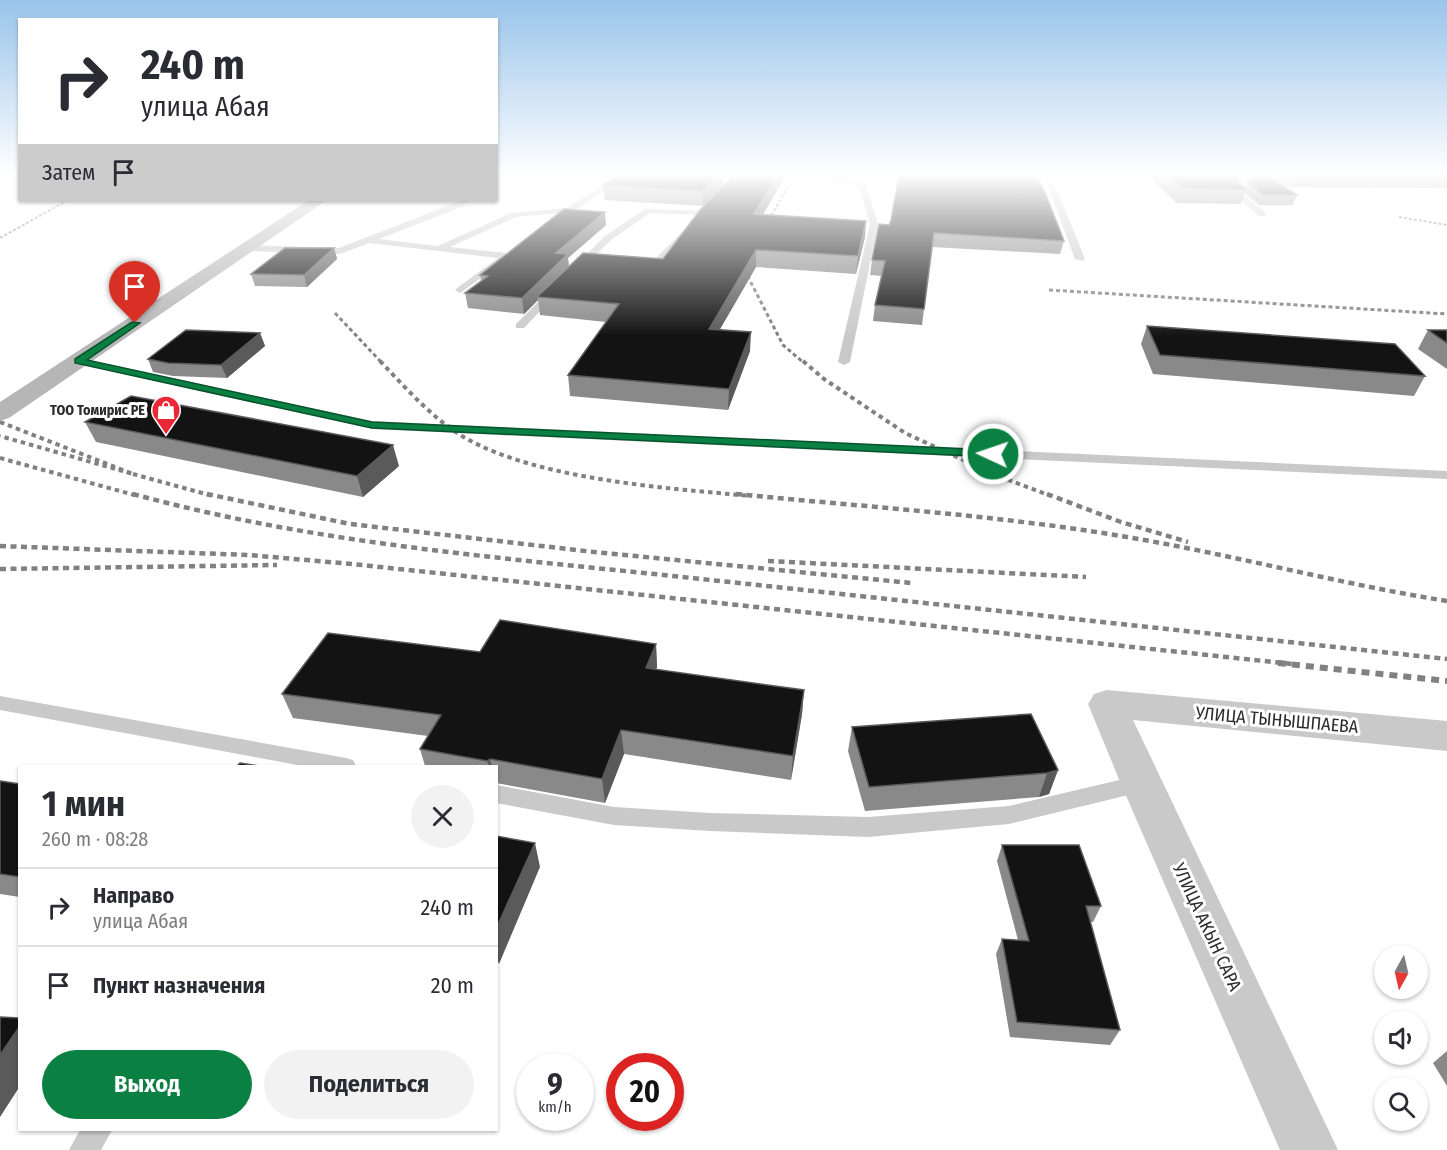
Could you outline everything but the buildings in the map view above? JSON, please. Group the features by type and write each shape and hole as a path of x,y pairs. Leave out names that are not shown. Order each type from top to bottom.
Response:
{"street":[{"path":"0,413 277,229"},
{"name":"УЛИЦА ТЫНЫШПАЕВА","path":"1107,704 1447,736"},
{"name":"УЛИЦА АКЫН САРА","path":"1107,704 1141,784 1309,1150"}],"lane":[{"path":"249,248 340,251 397,229"},
{"path":"440,248 485,229"},
{"path":"568,278 608,238 622,229"},
{"path":"657,262 690,229"},
{"path":"844,362 873,229"},
{"path":"1068,229 1080,259"},
{"path":"368,240 506,256 460,290"},
{"path":"519,326 560,286"},
{"path":"78,361 372,425 1447,475"},
{"path":"0,703 341,765"},
{"path":"498,794 614,816 710,822 868,827 1009,815 1141,784"},
{"path":"84,1150 96,1131"}],"railway":[{"path":"0,238 17,229"},
{"path":"748,263 745,271 783,345 804,363"},
{"path":"1049,290 1447,314"},
{"path":"335,313 382,363"},
{"path":"380,361 440,421 479,445 514,459 594,478 751,496"},
{"path":"803,361 824,379 905,433 998,476 1051,496"},
{"path":"0,422 133,474"},
{"path":"0,436 133,474"},
{"path":"0,458 138,496"},
{"path":"133,474 213,496"},
{"path":"133,494 271,525 481,556 1447,659"},
{"path":"207,494 350,524 594,552 911,583"},
{"path":"736,494 981,517 1078,529 1167,544 1447,601"},
{"path":"1047,494 1121,522 1188,542"},
{"path":"0,546 249,555 352,564 1292,664"},
{"path":"768,561 1086,577"},
{"path":"0,569 277,565"},
{"path":"1278,663 1447,681"}],"place":[{"name":"ТОО Томирис РЕ","path":"166,436"}],"route":[{"path":"135,323 78,361 372,425 993,454"}]}
